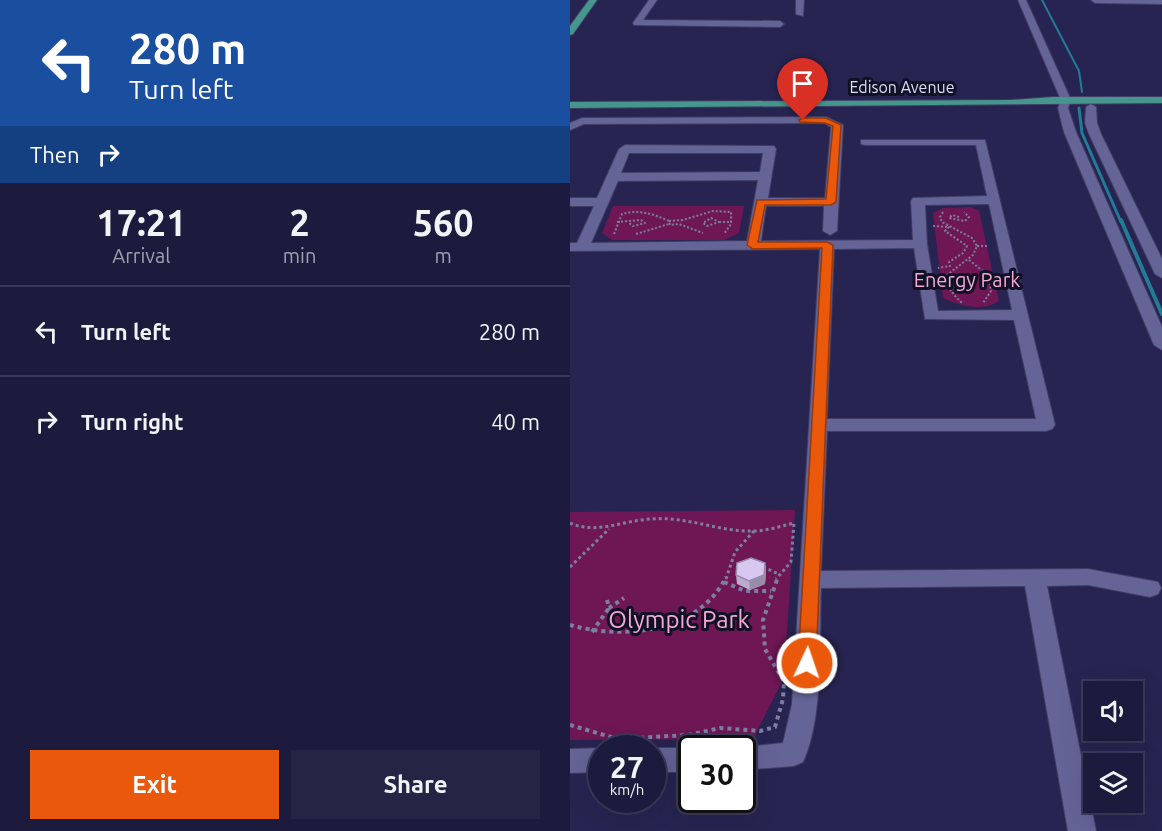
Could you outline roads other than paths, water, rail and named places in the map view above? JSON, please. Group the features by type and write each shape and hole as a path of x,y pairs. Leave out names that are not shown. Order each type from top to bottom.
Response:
{"main road":[{"path":"570,32 574,21 593,0"},
{"name":"Edison Avenue","path":"570,98 1010,97 1060,100 1162,100"},
{"name":"Edison Avenue","path":"570,105 1011,103 1060,100"}],"street":[{"path":"653,0 637,23 780,24"},
{"path":"800,0 800,14"},
{"path":"1022,0 1070,132 1162,345"},
{"path":"1096,1 1162,1"},
{"path":"1091,107 1091,123 1095,134 1162,274"},
{"path":"570,127 582,121 826,120 837,125 818,425 804,704 794,754 756,757"},
{"path":"818,425 1046,425 981,142 865,142"},
{"path":"753,245 770,149 625,149 602,202 577,247 753,245 829,238 920,244"},
{"path":"613,177 765,176"},
{"path":"994,200 918,201 920,244 931,316 1021,315"},
{"path":"570,202 602,202"},
{"path":"760,202 831,202"},
{"path":"1034,577 1082,831"},
{"path":"812,580 1088,577 1150,588"},
{"path":"570,761 588,760"}],"waterway":[{"path":"1042,0 1079,71 1082,92"},
{"path":"1079,108 1082,133 1121,222"},
{"path":"1121,220 1162,314"}],"park label":[{"name":"Energy Park","path":"967,280"},
{"name":"Olympic Park","path":"679,620"}]}
